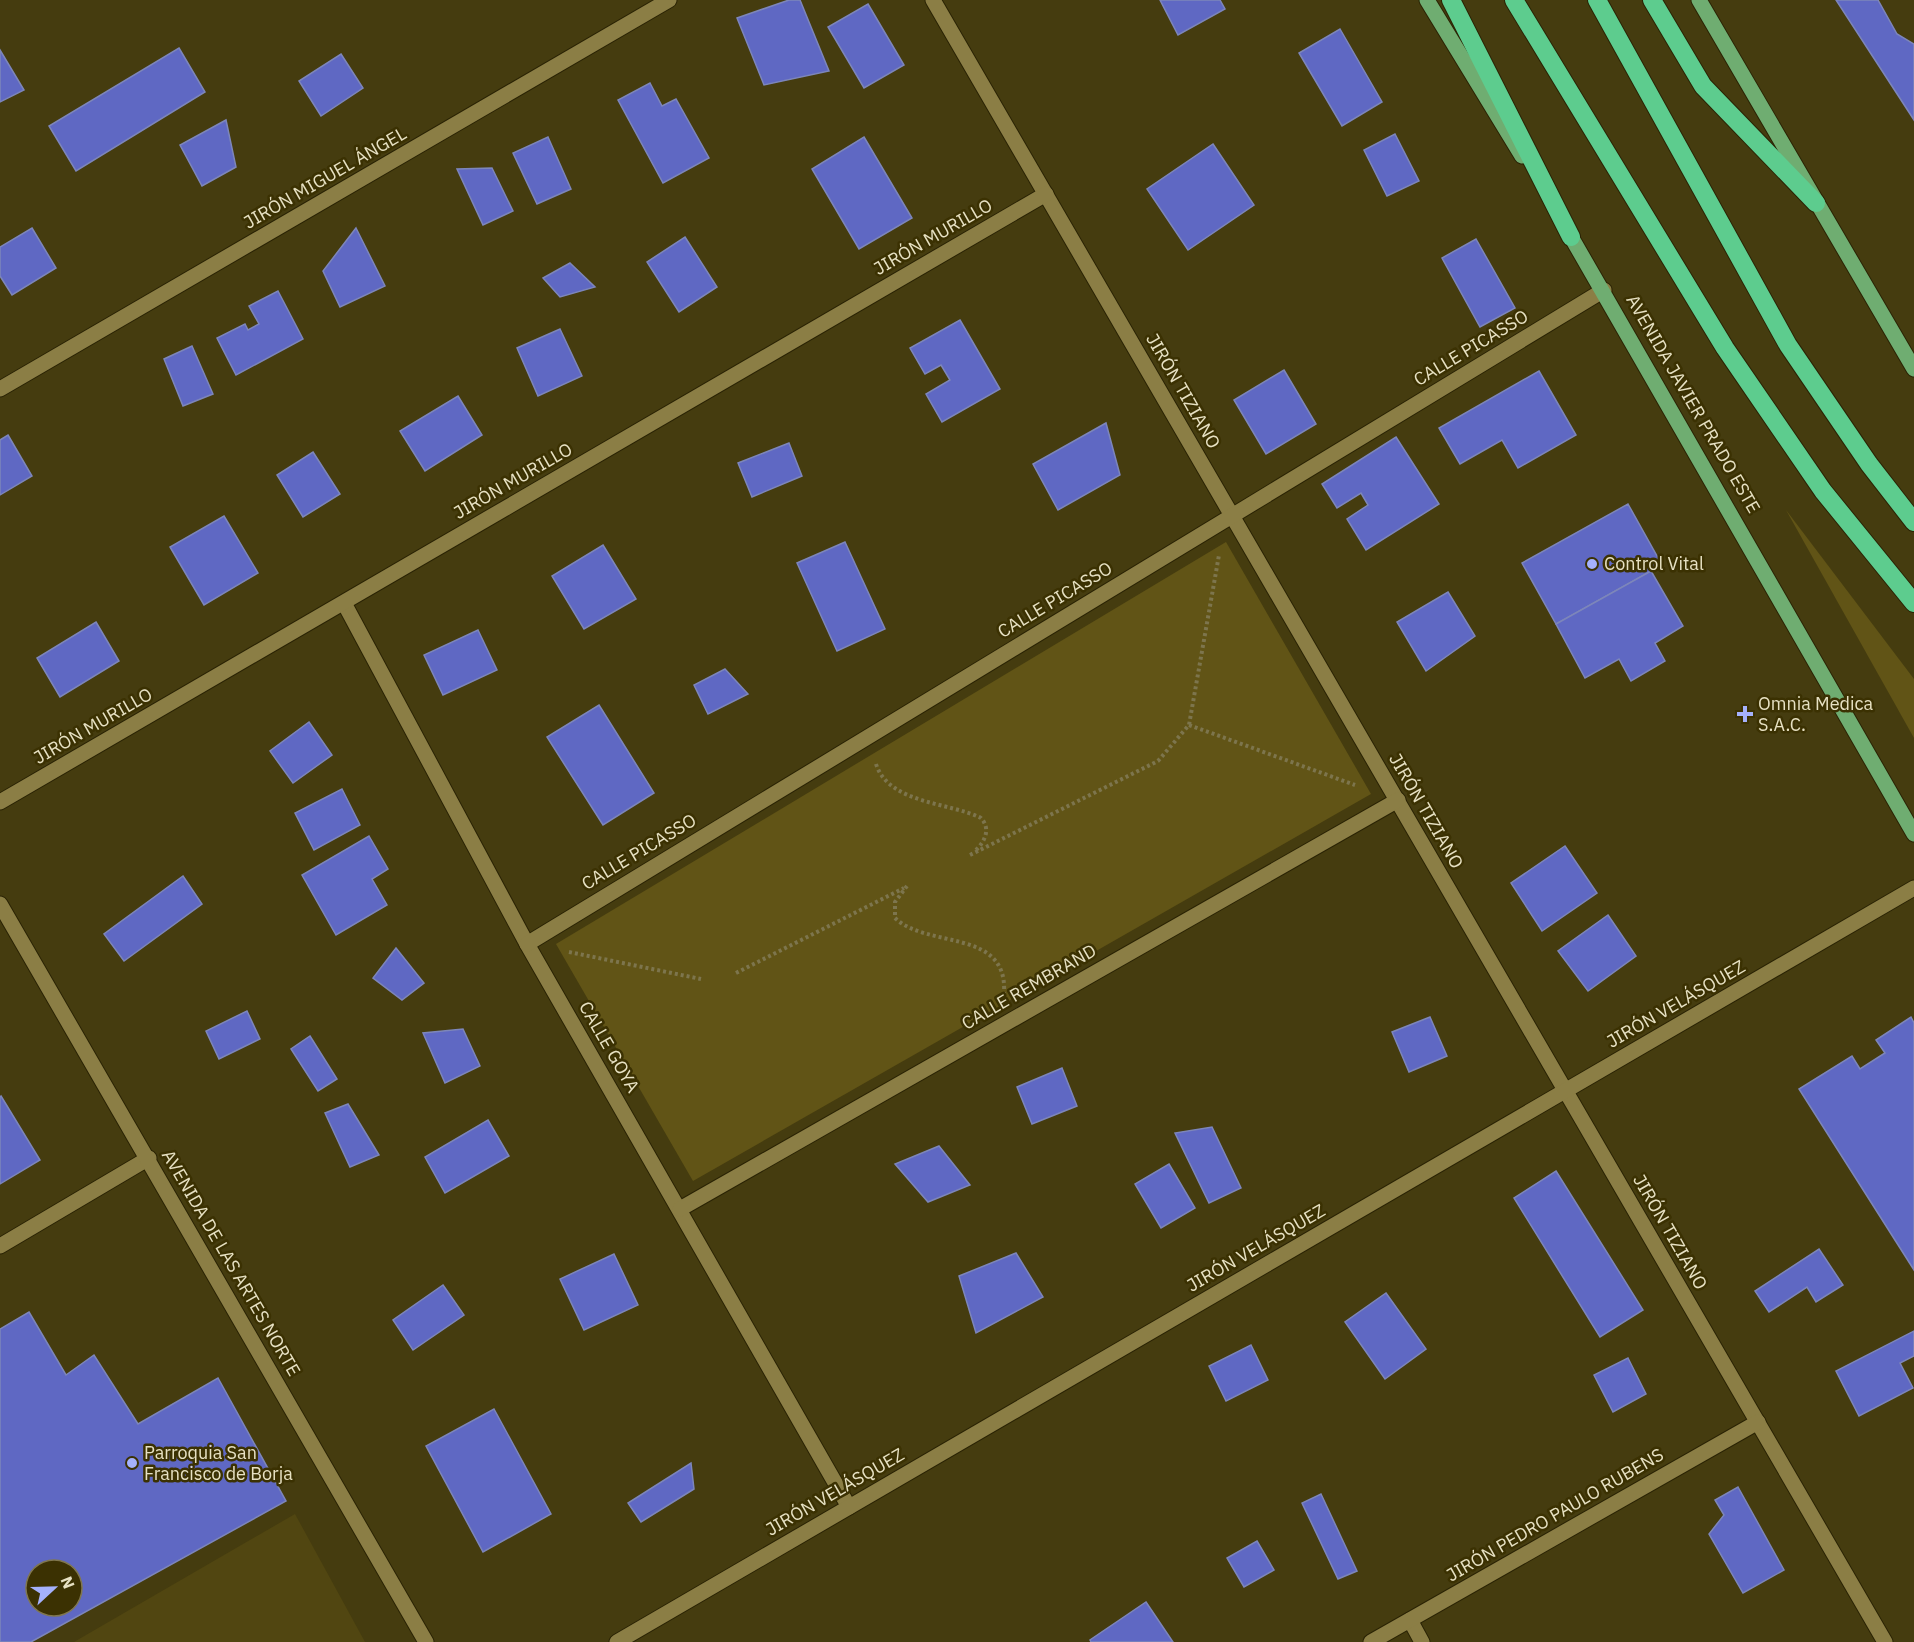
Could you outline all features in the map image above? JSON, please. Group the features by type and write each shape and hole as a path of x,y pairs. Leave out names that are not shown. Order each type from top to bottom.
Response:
{"highway":[{"path":"1451,0 1571,237"},
{"path":"1514,0 1725,348 1823,491 1914,603"},
{"path":"1597,0 1788,345 1869,464 1914,522"},
{"path":"1652,0 1703,86 1816,203"}],"main road":[{"name":"AVENIDA JAVIER PRADO ESTE","path":"1427,0 1604,290 1914,834"},
{"path":"1700,0 1914,369"}],"street":[{"name":"JIRÓN MIGUEL ÁNGEL","path":"0,389 669,0"},
{"name":"JIRÓN TIZIANO","path":"933,0 1229,517 1398,800 1885,1642"},
{"name":"JIRÓN MURILLO","path":"0,802 1046,194"},
{"name":"CALLE PICASSO","path":"527,944 1604,290"},
{"name":"CALLE GOYA","path":"344,603 527,944 849,1507"},
{"name":"CALLE REMBRAND","path":"680,1209 1398,800"},
{"name":"JIRÓN VELÁSQUEZ","path":"617,1642 1914,888"},
{"name":"AVENIDA DE LAS ARTES NORTE","path":"0,904 149,1158 426,1642"},
{"path":"0,1246 149,1158"},
{"name":"JIRÓN PEDRO PAULO RUBENS","path":"1371,1642 1758,1422"},
{"path":"1410,1620 1422,1642"}],"path":[{"path":"886,724 876,746 878,771 901,792 981,818 985,822 986,838 972,854 1158,761 1189,725 1229,517"},
{"path":"1189,725 1398,800"},
{"path":"736,973 908,886 895,902 895,918 900,922 967,943 989,956 1002,969 1004,995 986,1034"},
{"path":"527,944 701,979"}],"shaded area":[{"path":"1786,510 1914,679 1914,738"},
{"path":"1226,542 1371,794 693,1181 556,944"},
{"path":"295,1514 365,1642 74,1642"}],"building":[{"path":"789,0 800,0 829,71 764,85 737,18"},
{"path":"1160,0 1220,0 1225,9 1178,35"},
{"path":"1836,0 1878,0 1897,34 1914,44 1914,120"},
{"path":"868,4 904,65 864,88 828,27"},
{"path":"1340,29 1382,102 1342,126 1299,53"},
{"path":"179,48 205,92 76,171 49,126"},
{"path":"0,50 24,90 0,102"},
{"path":"341,54 363,88 321,116 299,81"},
{"path":"650,83 662,106 676,99 709,158 663,183 618,100"},
{"path":"226,120 236,167 202,186 180,145"},
{"path":"1395,134 1419,181 1387,196 1364,150"},
{"path":"548,137 571,189 537,204 513,153"},
{"path":"864,137 912,218 859,249 812,169"},
{"path":"1213,144 1254,205 1188,250 1147,189"},
{"path":"492,168 513,211 483,225 457,169"},
{"path":"32,228 56,268 12,295 0,276 0,247"},
{"path":"356,228 385,286 340,307 323,271"},
{"path":"685,237 717,287 679,312 647,262"},
{"path":"1476,239 1515,308 1480,327 1442,258"},
{"path":"570,263 595,287 560,297 543,278"},
{"path":"278,291 303,339 236,375 217,338 245,324 248,330 259,324 249,306"},
{"path":"960,320 1000,389 942,422 926,394 950,380 941,365 925,374 910,348"},
{"path":"560,329 582,376 538,396 517,348"},
{"path":"192,346 213,394 183,406 164,359"},
{"path":"1284,370 1316,424 1266,454 1234,400"},
{"path":"1539,371 1576,435 1518,468 1502,440 1460,464 1439,428"},
{"path":"458,396 482,435 425,471 400,431"},
{"path":"1106,423 1120,475 1058,510 1033,464"},
{"path":"8,435 32,476 0,495 0,440"},
{"path":"1396,437 1439,504 1366,550 1347,519 1368,505 1361,493 1337,508 1322,484"},
{"path":"789,443 802,476 752,497 738,463"},
{"path":"313,452 340,494 303,517 277,475"},
{"name":"Control Vital","path":"1628,504 1662,565 1556,624 1522,563"},
{"path":"224,516 258,573 204,605 170,547"},
{"path":"845,542 885,629 837,651 797,563"},
{"path":"603,545 636,599 584,629 552,576"},
{"path":"1651,571 1683,626 1655,643 1665,661 1631,681 1619,659 1585,678 1556,624"},
{"path":"1448,592 1475,636 1426,671 1397,622"},
{"path":"96,622 119,661 60,697 37,658"},
{"path":"478,630 497,670 443,695 424,655"},
{"path":"725,669 748,694 708,714 694,685"},
{"path":"599,705 654,793 603,825 547,737"},
{"path":"309,722 332,755 293,783 270,751"},
{"path":"342,789 360,825 314,850 295,813"},
{"path":"369,836 388,869 372,879 387,905 336,935 302,875"},
{"path":"1565,846 1597,893 1542,931 1511,883"},
{"path":"183,876 202,904 124,961 104,934"},
{"path":"1608,915 1636,956 1588,991 1558,951"},
{"path":"396,948 424,983 402,1000 373,978"},
{"path":"247,1011 260,1039 219,1059 206,1031"},
{"path":"1430,1017 1447,1056 1409,1072 1392,1032"},
{"path":"1911,1017 1914,1023 1914,1270 1799,1089 1852,1056 1860,1069 1885,1053 1876,1040"},
{"path":"463,1029 480,1066 445,1083 423,1033"},
{"path":"310,1036 337,1079 318,1091 291,1049"},
{"path":"1062,1068 1077,1106 1032,1124 1017,1087"},
{"path":"0,1097 40,1160 0,1184"},
{"path":"348,1104 379,1155 350,1167 325,1113"},
{"path":"488,1120 509,1156 445,1193 425,1157"},
{"path":"1212,1127 1241,1188 1209,1203 1175,1133"},
{"path":"939,1146 970,1185 928,1202 895,1164"},
{"path":"1169,1164 1195,1208 1161,1228 1135,1184"},
{"path":"1556,1171 1643,1310 1600,1337 1514,1198"},
{"path":"1819,1249 1843,1285 1816,1302 1807,1287 1769,1312 1755,1291"},
{"path":"1016,1253 1043,1297 976,1333 959,1276"},
{"path":"614,1254 638,1305 584,1330 560,1279"},
{"path":"443,1285 464,1315 413,1350 393,1320"},
{"path":"1386,1293 1426,1349 1385,1379 1345,1322"},
{"name":"Parroquia San Francisco de Borja","path":"29,1312 66,1375 94,1355 138,1424 218,1378 286,1501 84,1613 84,1558 24,1558 24,1618 74,1618 31,1642 0,1642 0,1329"},
{"path":"1914,1331 1914,1356 1900,1363 1913,1388 1859,1416 1836,1371"},
{"path":"1251,1345 1268,1380 1226,1401 1209,1366"},
{"path":"1628,1358 1646,1394 1613,1412 1594,1375"},
{"path":"494,1409 551,1514 483,1552 426,1446"},
{"path":"691,1463 694,1489 641,1522 628,1503"},
{"path":"1738,1487 1784,1570 1743,1593 1709,1534 1724,1515 1715,1500"},
{"path":"1321,1494 1357,1571 1338,1579 1302,1503"},
{"path":"1257,1541 1274,1570 1244,1587 1227,1558"},
{"path":"1146,1602 1173,1642 1091,1642 1090,1640"}],"place":[{"name":"Control Vital","path":"1592,564"},
{"name":"Omnia Medica S.A.C.","path":"1745,714"},
{"name":"Parroquia San Francisco de Borja","path":"132,1463"}]}
